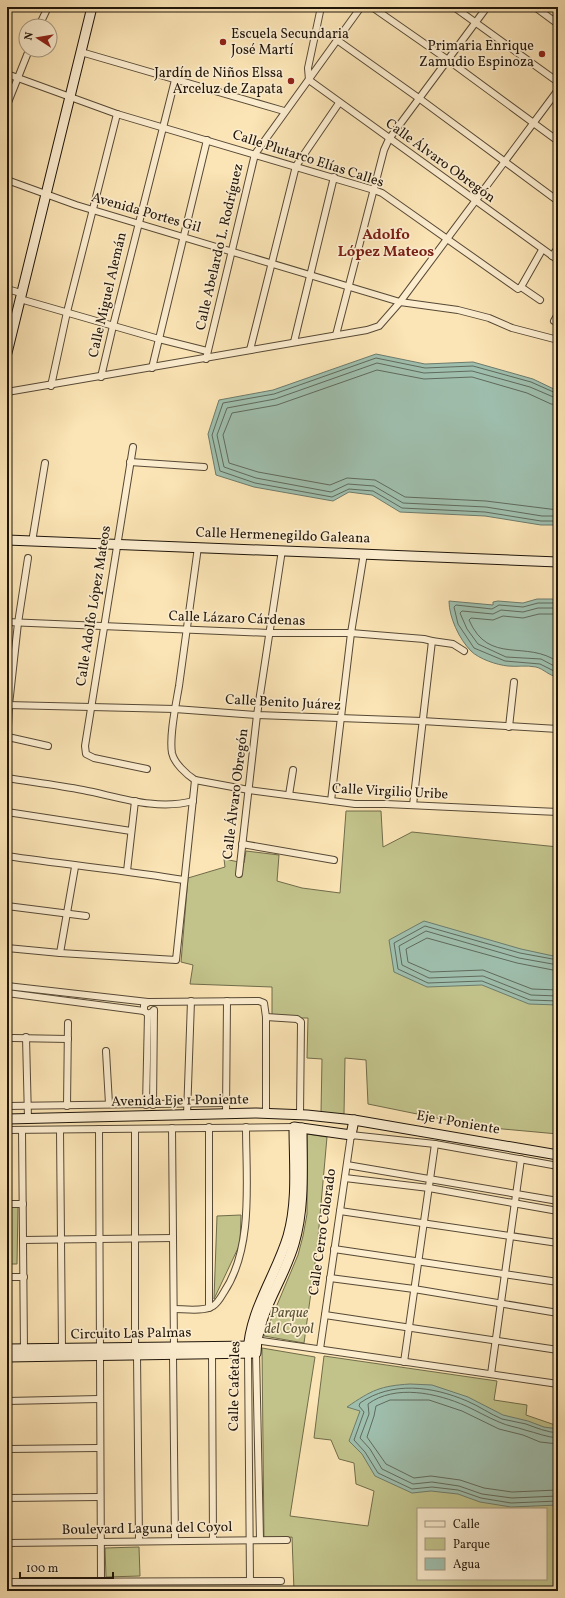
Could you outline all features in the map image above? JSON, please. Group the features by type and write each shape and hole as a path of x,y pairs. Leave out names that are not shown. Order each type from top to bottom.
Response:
{"street":[{"path":"43,18 48,7"},
{"path":"7,353 92,7"},
{"path":"310,80 308,68 321,7"},
{"name":"Calle Abelardo L. Rodríguez","path":"206,359 255,154 284,111 310,80 336,40 361,7"},
{"path":"372,7 448,60 558,141"},
{"path":"454,7 558,82"},
{"path":"336,335 384,150 389,139 487,7"},
{"path":"534,7 558,24"},
{"path":"336,40 420,99 558,201"},
{"path":"81,52 284,111"},
{"path":"7,105 26,58"},
{"name":"Calle Plutarco Elías Calles","path":"7,74 69,98 117,114 163,126 334,177 382,193 446,240 540,300"},
{"name":"Calle Miguel Alemán","path":"102,377 138,223 175,80"},
{"name":"Calle Álvaro Obregón","path":"310,80 339,103 558,260"},
{"path":"7,392 51,386 206,359 367,330 379,326 400,302 476,202 535,124 558,90"},
{"path":"250,350 296,166 339,103"},
{"path":"51,386 67,312 117,114"},
{"path":"152,368 207,140"},
{"path":"294,342 334,177"},
{"name":"Avenida Portes Gil","path":"7,180 92,209 272,262 400,302 458,310 489,318 512,328 558,340"},
{"path":"552,256 558,248"},
{"path":"519,288 542,250"},
{"path":"7,289 21,296 67,312 159,339 208,351"},
{"path":"554,321 558,314"},
{"name":"Calle Adolfo López Mateos","path":"133,447 102,627 85,746 86,754 94,758 147,769"},
{"path":"130,462 204,467"},
{"path":"32,542 45,463"},
{"name":"Calle Hermenegildo Galeana","path":"7,540 364,553 558,562"},
{"path":"7,948 60,953 176,960 195,780 188,776 172,754 175,709 198,547"},
{"name":"Calle Álvaro Obregón","path":"238,874 257,715 282,550"},
{"path":"331,801 351,633 364,553"},
{"path":"7,748 8,705 28,558"},
{"name":"Calle Lázaro Cárdenas","path":"7,622 269,633 351,633 424,639 453,644 464,651"},
{"path":"413,805 432,641"},
{"path":"509,727 514,682"},
{"name":"Calle Benito Juárez","path":"8,705 175,709 257,715 422,721 558,729"},
{"path":"8,737 48,746"},
{"path":"289,795 293,770"},
{"path":"7,778 66,787 135,801 172,805 193,801"},
{"name":"Calle Virgilio Uribe","path":"195,780 249,790 355,804 413,805 558,812"},
{"path":"127,871 135,801"},
{"path":"7,812 131,831"},
{"path":"242,844 334,860"},
{"path":"7,856 75,866 127,871 184,880"},
{"path":"60,953 75,866"},
{"path":"7,906 86,916"},
{"path":"7,986 49,995 148,1012 155,1007 150,1003"},
{"path":"7,993 150,1003 227,1000 259,1001 264,1003 266,1017 266,1114"},
{"path":"226,1114 227,1000"},
{"path":"188,1115 191,1001"},
{"path":"150,1003 144,1005 148,1012 153,1105"},
{"path":"146,1105 148,1012"},
{"path":"266,1017 298,1018 301,1022 300,1115"},
{"path":"67,1106 68,1022"},
{"path":"13,1038 26,1037 68,1039"},
{"path":"26,1037 28,1119"},
{"path":"106,1051 109,1104"},
{"name":"Avenida Eje 1 Poniente","path":"7,1106 226,1103"},
{"path":"170,1104 171,1115"},
{"name":"Avenida Eje 1 Poniente","path":"7,1119 266,1114 300,1115 354,1120"},
{"name":"Calle Cerro Colorado","path":"320,1349 354,1120"},
{"name":"Eje 1 Poniente","path":"354,1120 558,1155"},
{"path":"209,1127 209,1308"},
{"name":"Avenida Eje 1 Poniente","path":"7,1130 209,1127 298,1128"},
{"path":"174,1309 209,1308 219,1300 228,1286 236,1268 243,1244 246,1215 246,1127"},
{"path":"136,1128 136,1352 139,1541"},
{"path":"172,1128 175,1541"},
{"path":"298,1128 435,1144 558,1166"},
{"name":"Calle Cafetales","path":"250,1582 249,1540 252,1346 255,1316 287,1238 291,1224 294,1203 298,1128"},
{"path":"98,1129 98,1353 101,1581"},
{"path":"22,1130 24,1350"},
{"path":"60,1130 62,1349"},
{"path":"404,1362 435,1144"},
{"path":"491,1374 521,1159"},
{"path":"347,1166 558,1201"},
{"path":"345,1178 429,1188 558,1211"},
{"path":"469,1195 470,1186"},
{"path":"7,1204 23,1204"},
{"path":"340,1211 510,1234 558,1243"},
{"path":"23,1240 173,1238"},
{"path":"334,1249 558,1282"},
{"path":"7,1277 24,1277"},
{"path":"330,1278 500,1302 558,1313"},
{"path":"325,1315 558,1350"},
{"path":"252,1346 320,1349 558,1384"},
{"name":"Calle Cafetales","path":"252,1346 260,1539"},
{"name":"Circuito Las Palmas","path":"7,1357 174,1351 252,1346"},
{"name":"Circuito Las Palmas","path":"174,1351 212,1355 252,1346"},
{"name":"Circuito Las Palmas","path":"7,1349 62,1349 98,1353"},
{"path":"212,1355 214,1540"},
{"path":"7,1401 99,1399"},
{"path":"7,1449 99,1448"},
{"path":"7,1498 99,1497"},
{"name":"Boulevard Laguna del Coyol","path":"7,1543 260,1539 287,1540"},
{"path":"7,1582 282,1581"}],"green space":[{"path":"346,811 381,811 383,847 412,832 558,847 558,1134 481,1127 368,1104 366,1060 345,1058 344,1114 321,1113 322,1059 307,1058 308,1018 272,1018 272,987 190,984 193,965 181,962 188,878 225,867 224,859 244,863 246,851 279,855 277,881 302,888 340,893"},
{"name":"Parque del Coyol","path":"307,1134 327,1137 317,1249 304,1343 264,1336 298,1255 303,1236 307,1214"},
{"path":"7,1207 18,1207 17,1264 7,1264"},
{"path":"241,1215 240,1244 214,1299 217,1216"},
{"path":"262,1348 315,1357 290,1516 368,1526 374,1491 356,1484 354,1463 339,1459 331,1440 314,1438 324,1356 497,1381 494,1400 527,1405 526,1415 558,1426 558,1429 546,1428 558,1434 558,1591 294,1591 292,1537 264,1540"},
{"path":"139,1547 140,1576 106,1577 105,1548"}],"water":[{"path":"376,354 425,364 473,362 533,379 558,391 558,525 541,525 485,516 400,512 372,495 349,492 333,501 254,487 216,475 208,434 219,400 273,390"},
{"path":"537,599 558,599 558,677 536,667 499,664 483,659 474,654 462,640 453,621 449,607 449,601 493,605 493,602 498,601 523,603"},
{"path":"424,921 521,949 558,957 558,1005 529,1004 482,985 427,987 394,972 389,940"},
{"path":"410,1384 432,1385 468,1397 503,1415 528,1421 544,1427 558,1429 558,1505 511,1507 480,1502 458,1494 431,1491 412,1493 375,1476 362,1454 349,1441 360,1411 347,1407 377,1390 391,1386"}],"place":[{"name":"Escuela Secundaria José Martí","path":"223,42"},
{"name":"Primaria Enrique Zamudio Espinoza","path":"542,54"},
{"name":"Jardín de Niños Elssa Arceluz de Zapata","path":"291,81"}],"district":[{"name":"Adolfo López Mateos","path":"386,244"}]}
